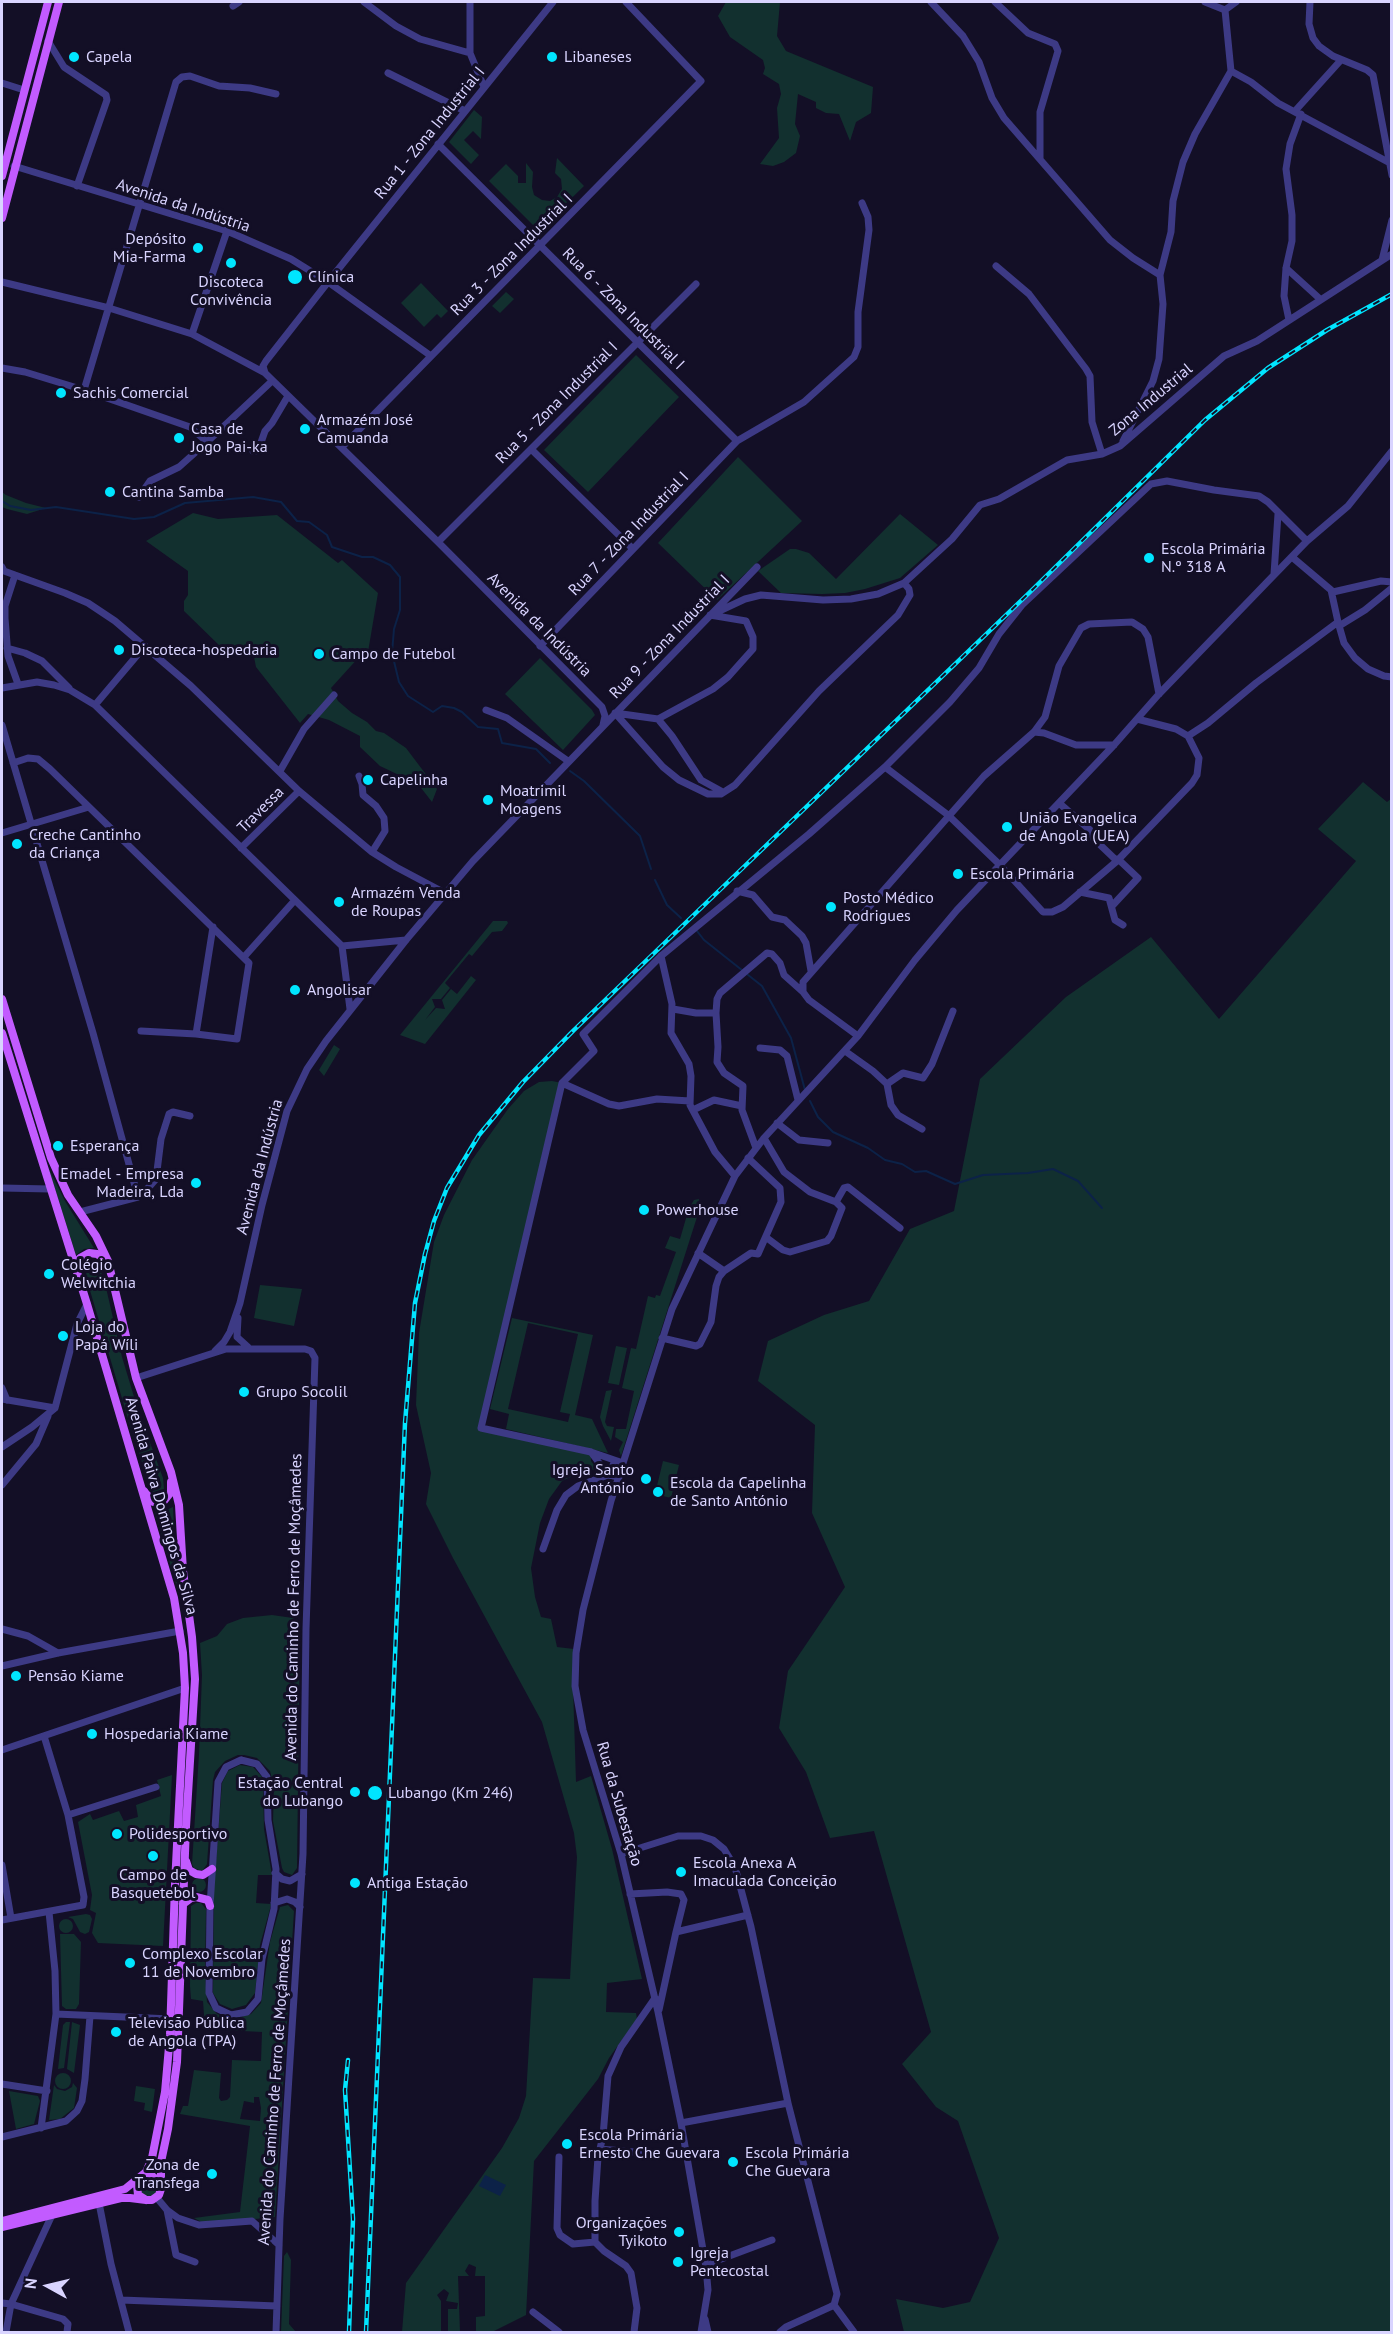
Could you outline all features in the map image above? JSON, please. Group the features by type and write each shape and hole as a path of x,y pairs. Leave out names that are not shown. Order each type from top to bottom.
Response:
{"main road":[{"path":"2,173 48,2"},
{"path":"2,218 59,2"},
{"name":"Avenida Paiva Domingos da Silva","path":"2,999 51,1158 60,1179 96,1236 108,1261 136,1378 171,1473 181,1514 183,1571 195,1679 177,2065 161,2162 161,2189"},
{"name":"Avenida Paiva Domingos da Silva","path":"2,1033 76,1275 87,1304 174,1598 180,1631 185,1688 171,2019 162,2112 152,2158 140,2179"},
{"path":"76,1275 77,1263 84,1255 97,1254 108,1261"},
{"path":"140,1483 153,1502 163,1502 171,1492 171,1473"},
{"path":"185,1858 192,1873 203,1875 212,1869"},
{"path":"183,1904 196,1897 208,1900 210,1906"},
{"path":"2,2221 119,2191 130,2187 140,2179 152,2176 160,2182 161,2189 157,2198 146,2200 121,2198 2,2227"},
{"path":"140,2179 137,2192 146,2200"}],"street":[{"path":"364,2 380,15 420,39 470,53"},
{"path":"470,2 470,53 484,87"},
{"name":"Rua 1 - Zona Industrial I","path":"327,282 553,2"},
{"name":"Rua 3 - Zona Industrial I","path":"342,447 701,81 626,2"},
{"path":"932,2 963,36 979,62 992,98 1004,118 1110,240 1160,275"},
{"path":"994,2 1028,33 1055,44 1058,51 1040,111 1038,133 1040,160"},
{"path":"1205,2 1225,10"},
{"path":"1225,10 1236,2"},
{"path":"1310,2 1309,24 1313,38 1319,46 1341,60 1373,75 1392,175"},
{"path":"1120,446 1153,381 1159,359 1163,304 1160,275 1171,232 1173,201 1183,162 1211,103 1231,71 1225,10"},
{"path":"48,41 64,67 106,95 107,100 77,186"},
{"path":"1289,320 1284,296 1286,268 1292,241 1292,215 1286,169 1290,144 1298,113 1341,60"},
{"path":"1231,71 1251,82 1278,103 1388,162"},
{"path":"388,73 465,111"},
{"path":"84,390 176,82 182,77 190,76 219,86 250,88 276,94"},
{"path":"2,82 24,90"},
{"name":"Rua 6 - Zona Industrial I","path":"438,144 737,441"},
{"name":"Avenida da Indústria","path":"14,166 227,231 291,259 431,356"},
{"name":"Rua 7 - Zona Industrial I","path":"540,646 737,441 804,402 854,357 858,347 858,312 869,230 868,217 862,203"},
{"path":"1382,260 1392,220"},
{"path":"192,334 227,231"},
{"name":"Zona Industrial","path":"904,583 952,539 980,505 999,499 1067,460 1102,453 1120,446 1224,356 1257,341 1392,254"},
{"path":"996,266 1029,294 1090,376 1092,422 1102,453"},
{"path":"1286,268 1320,299"},
{"path":"2,282 108,308 192,334 265,373"},
{"path":"265,373 263,366 327,282"},
{"name":"Rua 5 - Zona Industrial I","path":"438,542 696,284"},
{"path":"2,368 25,372 84,390 190,427 207,442"},
{"name":"Avenida da Indústria","path":"213,1353 230,1332 240,1303 262,1205 287,1111 307,1069 350,1009 445,893 603,725 605,716 602,707 265,373"},
{"path":"139,496 150,481 179,467 272,381"},
{"path":"252,451 258,451 265,431 271,426 288,396"},
{"path":"531,449 633,549"},
{"name":"Rua da Subestação","path":"701,2332 708,2290 706,2267 681,2123 655,1998 621,1854 583,1730 576,1703 575,1686 576,1653 583,1610 619,1477 619,1462 662,1338 680,1290 735,1176 764,1138 845,1051 915,960 1000,865 1274,574 1307,540 1348,506 1392,451"},
{"path":"543,1548 557,1510 566,1495 578,1486 608,1475 619,1462 591,1452 481,1428 562,1083 594,1051 584,1034 661,956 737,891 809,834 885,766 950,702 979,668 999,634 1022,605 1151,484 1167,481 1258,496 1268,502 1307,540"},
{"path":"1274,574 1278,514"},
{"path":"1292,557 1333,592 1338,624 1344,643 1355,657 1368,669 1392,677"},
{"path":"2,567 4,571 88,603 115,621 191,686 299,791 372,852 445,893"},
{"name":"Rua 9 - Zona Industrial I","path":"603,725 757,567"},
{"path":"15,575 5,606 7,648 18,684"},
{"path":"1333,592 1381,581 1392,582"},
{"path":"615,713 663,767 679,780 708,794 725,792 735,784 819,691 898,615 910,595 904,583 878,594 851,599 824,600 761,595 745,599 711,615"},
{"path":"1188,735 1208,723 1338,624 1365,610 1392,588"},
{"path":"615,713 658,719 713,689 728,677 753,649 753,637 746,621 711,615"},
{"path":"803,992 803,982 811,971 948,815 984,776 1034,732 1045,717 1059,666 1076,634 1089,624 1132,622 1143,629 1148,637 1159,694"},
{"path":"95,705 145,645"},
{"path":"7,648 42,661 70,690 95,705 342,946 350,1009"},
{"path":"2,688 37,682 70,690"},
{"path":"279,771 308,723 334,694"},
{"path":"486,710 507,718 568,761"},
{"path":"658,719 672,736 700,780 715,790 725,792"},
{"path":"885,766 948,815 1000,865 1043,912 1059,911 1117,860 1192,783 1197,775 1199,758 1188,735 1176,729 1137,719"},
{"path":"2,725 93,1033 138,1197"},
{"path":"1034,732 1076,745 1114,745"},
{"path":"13,763 28,758 38,759 249,963 237,1039 141,1030"},
{"path":"359,776 363,784 363,795 376,806 384,818 385,831 372,852"},
{"name":"Travessa","path":"241,848 299,791"},
{"path":"1059,803 1090,830 1094,839 1138,878 1112,906"},
{"path":"2,833 89,807"},
{"path":"737,891 753,895 772,917 785,920 802,936 806,943 811,971"},
{"path":"1080,892 1109,898 1115,920 1123,925"},
{"path":"244,957 295,900"},
{"path":"196,1034 213,927"},
{"path":"342,946 406,940"},
{"path":"756,1148 742,1106 743,1086 724,1074 717,1062 716,1013 720,993 768,954 771,954 780,963 784,975 803,992 808,1000 858,1035"},
{"path":"661,956 673,1009 671,1034 689,1064 692,1076 690,1101 693,1110 715,1152 735,1176"},
{"path":"673,1009 696,1013 716,1013"},
{"path":"887,1084 903,1073 923,1078 932,1064 953,1011"},
{"path":"760,1048 780,1050 787,1056 798,1100"},
{"path":"845,1051 887,1084 894,1111 922,1129"},
{"path":"562,1083 609,1104 619,1106 657,1099 690,1101"},
{"path":"693,1110 714,1100 742,1106"},
{"path":"80,1212 138,1197 156,1179 161,1138 169,1114 173,1112 190,1116"},
{"path":"777,1123 798,1140 828,1143"},
{"path":"764,1138 784,1172 810,1191 836,1202 842,1208 827,1241 790,1252 783,1250 767,1238"},
{"path":"662,1338 689,1345 700,1344 711,1322 719,1277 751,1253 758,1254 767,1238 782,1195 780,1188 748,1158"},
{"path":"836,1202 844,1188 848,1187 900,1228"},
{"path":"2,1188 50,1190"},
{"path":"699,1253 724,1271"},
{"name":"Avenida da Indústria","path":"240,1303 237,1337 243,1345 250,1348"},
{"path":"2,1447 48,1416 55,1408 77,1324 87,1304"},
{"name":"Avenida do Caminho de Ferro de Moçâmedes","path":"136,1378 226,1348 305,1349 311,1351 315,1358 308,1530 302,1874 279,2245 276,2332"},
{"path":"2,1388 4,1399 55,1408"},
{"path":"2,1485 36,1444 48,1416"},
{"path":"591,1452 608,1475 619,1477"},
{"path":"2,1629 28,1636 58,1653"},
{"path":"2,1666 58,1653 180,1631"},
{"path":"2,1750 185,1688"},
{"path":"2,1920 83,1905 84,1897 68,1815 44,1736"},
{"path":"241,1760 257,1764 267,1777 268,1820 275,1873 274,1903 262,1959 258,1999 253,2006 239,2015 223,2013 211,2001 209,1993 210,1906 218,1782 226,1767 241,1760"},
{"path":"68,1815 156,1787"},
{"path":"621,1854 678,1836 700,1836 713,1840 724,1849 735,1867 748,1915 788,2103 837,2294 834,2305 780,2332"},
{"path":"2,1865 11,1918"},
{"path":"275,1873 282,1879 290,1881 302,1874"},
{"path":"630,1894 667,1892 681,1894 684,1900 658,2012"},
{"path":"274,1903 287,1899 296,1902 300,1907"},
{"path":"41,2128 56,2014 49,1912"},
{"path":"676,1932 748,1915"},
{"path":"634,2332 637,2308 631,2273 626,2266 604,2251 596,2242 595,2201 608,2076 621,2047 655,1998"},
{"path":"56,2014 171,2019"},
{"path":"2,2138 66,2121 77,2111 82,2101 90,2016"},
{"path":"2,2084 47,2091"},
{"path":"681,2123 788,2103"},
{"path":"600,2149 646,2153"},
{"path":"559,2157 557,2228 560,2235 573,2244 596,2242"},
{"path":"157,2198 178,2218 199,2225 252,2221 279,2245"},
{"path":"99,2203 129,2332"},
{"path":"167,2210 176,2255 195,2262"},
{"path":"6,2332 11,2304 52,2215"},
{"path":"706,2267 772,2240"},
{"path":"121,2300 277,2306"},
{"path":"2,2303 63,2319 68,2324 67,2332"},
{"path":"834,2305 854,2332"},
{"path":"532,2312 559,2332"},
{"path":"705,2317 708,2332"}],"green space":[{"path":"726,2 780,2 777,36 786,51 873,87 871,113 856,122 850,141 839,114 826,113 816,108 816,102 798,94 795,124 800,136 796,153 784,162 773,166 760,164 779,138 777,108 781,94 779,84 763,74 765,68 763,60 730,37 718,16"},
{"path":"474,110 482,117 481,139 473,131 464,140 479,155 471,164 449,142"},
{"path":"557,158 584,186 540,229 537,229 489,181 506,164 518,176 518,183 526,183 526,163 533,172 534,195 542,200 550,201 557,197 562,189 561,179 555,173"},
{"path":"421,283 448,311 441,318 437,314 424,327 401,303"},
{"path":"506,292 514,299 500,313 492,306"},
{"path":"636,355 679,397 588,492 544,450"},
{"path":"738,457 802,521 717,600 658,543"},
{"path":"2,492 26,503 46,508 27,514 7,509 2,507"},
{"path":"193,513 218,519 277,515 338,563 342,560 378,593 368,652 360,656 331,688 338,701 352,713 376,731 384,733 406,748 437,789 432,802 418,784 380,766 360,747 360,736 329,720 308,714 300,723 256,667 254,657 223,649 184,611 184,601 188,595 188,571 146,541"},
{"path":"900,514 938,545 900,578 845,593 781,593 758,571 790,549 796,549 809,553 836,579"},
{"path":"540,658 595,715 563,750 505,694"},
{"path":"1363,782 1387,802 1392,798 1391,2332 904,2332 896,2299 943,2308 970,2302 999,2238 958,2121 936,2107 902,2064 931,2032 874,1831 830,1838 806,1772 779,1728 788,1671 845,1587 812,1513 815,1425 758,1381 768,1341 824,1315 869,1301 910,1229 954,1211 980,1079 1066,997 1151,937 1219,1019 1356,861 1318,829"},
{"path":"493,921 507,921 508,923 502,931 492,932 472,956 469,954 445,983 450,988 441,999 432,999 435,1007 425,1020 436,1008 445,1009 442,1000 451,989 457,994 471,976 476,980 425,1044 400,1035"},
{"path":"334,1045 340,1049 324,1076 319,1070"},
{"path":"539,1082 562,1083 481,1427 591,1452 591,1461 597,1469 579,1473 562,1481 549,1499 540,1523 531,1568 535,1597 541,1617 551,1619 557,1647 574,1649 576,1782 591,1776 612,1849 642,1979 607,1983 606,2012 636,2013 637,2019 609,2058 598,2079 534,2161 526,2315 492,2332 476,2332 476,2317 485,2316 485,2276 475,2276 476,2267 469,2264 465,2271 469,2276 458,2276 460,2332 448,2332 448,2309 457,2309 458,2303 446,2301 449,2293 444,2289 437,2295 441,2301 441,2332 402,2332 406,2283 502,2148 519,2118 526,2096 533,1978 570,1979 577,1857 574,1833 542,1722 426,1504 431,1473 416,1405 419,1333 434,1242 444,1215 472,1160 508,1109 524,1091"},
{"path":"48,1167 65,1201 94,1248 84,1249 76,1255"},
{"path":"699,1199 697,1217 621,1456 619,1450 623,1442 615,1437 616,1429 626,1429 634,1391 622,1388 631,1348 636,1349 648,1296 655,1298 656,1295 660,1296 676,1252 665,1248 670,1236 680,1239 689,1208 694,1200"},
{"path":"89,1263 98,1266 104,1279 122,1357 138,1410 163,1478 164,1489 160,1495 154,1494 150,1487 129,1422 86,1277"},
{"path":"260,1285 302,1289 294,1326 254,1318"},
{"path":"512,1318 593,1335 575,1415 592,1419 608,1453 506,1429 509,1414 490,1409","holes":["528,1323 578,1334 560,1412 570,1414 568,1422 508,1409"]},
{"path":"616,1346 627,1348 619,1385 608,1383"},
{"path":"612,1390 605,1422 607,1426 614,1427 611,1441 600,1417 606,1391"},
{"path":"663,1461 679,1465 671,1498 655,1494"},
{"path":"173,1507 176,1567 181,1601 155,1512"},
{"path":"272,1615 300,1621 297,1868 292,1875 284,1872 282,1868 273,1821 274,1787 270,1771 257,1758 238,1755 225,1761 215,1772 207,1864 203,1870 199,1870 192,1864 202,1675 200,1643 217,1636 227,1624 243,1618"},
{"path":"240,1765 253,1767 263,1778 264,1829 272,1875 258,1875 256,1903 271,1904 260,1945 255,1993 246,2005 232,2009 220,2004 213,1993 214,1887 222,1783 228,1771"},
{"path":"172,1775 163,1946 98,1943 92,1933 96,1913 90,1910 92,1895 78,1822 90,1814 93,1820 119,1811 124,1821 138,1817 136,1805 161,1796 157,1780"},
{"path":"199,1878 204,1880 206,1885 204,1890 199,1892 194,1890 192,1885 194,1880"},
{"path":"201,1903 206,1909 207,2002 217,2014 233,2019 251,2014 261,2003 270,1942 280,1907 288,1905 294,1911 275,2217 205,2224 194,2218 240,2212 250,2126 180,2114 183,2106 188,2106 194,2070 221,2073 219,2098 221,2101 227,2100 230,2097 232,2060 261,2061 262,2032 205,2029 203,2001 191,1999 191,1906","holes":["254,2097 259,2097 260,2121 240,2119 244,2101 254,2103"]},
{"path":"86,1914 92,1919 89,1932 85,1934 80,1932 73,1919 68,1917"},
{"path":"63,1919 69,1919 73,1926 69,1933 63,1933 59,1929 59,1923"},
{"path":"60,1934 74,1934 81,1942 79,2004 76,2009 66,2009 62,2006"},
{"path":"70,2022 64,2068 58,2069 63,2025"},
{"path":"72,2022 80,2025 74,2073 67,2069"},
{"path":"63,2073 69,2075 71,2081 69,2087 63,2089 57,2087 55,2081 57,2075"},
{"path":"73,2083 77,2088 74,2108 60,2119 49,2120 54,2085 57,2089 65,2091 72,2087"},
{"path":"136,2086 155,2089 152,2112 144,2110 145,2103 134,2101"},
{"path":"9,2091 38,2096 40,2101 34,2124 16,2129"},
{"path":"143,2179 156,2180 158,2192 150,2198 140,2194 139,2184"},
{"path":"287,2252 291,2260 289,2324 296,2332 281,2332 284,2256"}],"water":[{"path":"485,2175 506,2185 500,2196 479,2186"}],"waterway":[{"path":"2,501 10,506 31,510 56,507 134,519 154,517 185,503 253,497 281,502 297,521 309,522 327,535 332,547 362,557 373,557 390,565 400,577 400,610 394,629 392,653 399,682 408,696 433,712 442,706 454,708 462,712 478,727 498,729 502,743 536,749 550,763"},
{"path":"570,771 584,781 640,836 651,869"},
{"path":"655,880 667,905 681,918"},
{"path":"697,931 704,940 762,986 791,1038 805,1090"},
{"path":"810,1101 818,1117 833,1132 868,1148 885,1160 902,1164 915,1172 926,1171 955,1184 983,1175 1028,1173 1053,1169 1078,1181 1102,1208"}],"railway":[{"path":"366,2332 405,1423 415,1303 434,1221 447,1188 479,1135 523,1082 574,1030 1029,593 1205,420 1268,368 1327,330 1392,294"},
{"path":"348,2060 345,2090 353,2219 349,2332"}],"place":[{"name":"Capela","path":"74,57"},
{"name":"Libaneses","path":"552,57"},
{"name":"Depósito Mia-Farma","path":"198,248"},
{"name":"Discoteca Convivência","path":"231,263"},
{"name":"Clínica","path":"295,277"},
{"name":"Sachis Comercial","path":"61,393"},
{"name":"Armazém José Camuanda","path":"305,429"},
{"name":"Casa de Jogo Pai-ka","path":"179,438"},
{"name":"Cantina Samba","path":"110,492"},
{"name":"Escola Primária N.º 318 A","path":"1149,558"},
{"name":"Discoteca-hospedaria","path":"119,650"},
{"name":"Campo de Futebol","path":"319,654"},
{"name":"Capelinha","path":"368,780"},
{"name":"Moatrimil Moagens","path":"488,800"},
{"name":"União Evangelica de Angola (UEA)","path":"1007,827"},
{"name":"Creche Cantinho da Criança","path":"17,844"},
{"name":"Escola Primária","path":"958,874"},
{"name":"Armazém Venda de Roupas","path":"339,902"},
{"name":"Posto Médico Rodrigues","path":"831,907"},
{"name":"Angolisar","path":"295,990"},
{"name":"Esperança","path":"58,1146"},
{"name":"Emadel - Empresa Madeira, Lda","path":"196,1183"},
{"name":"Powerhouse","path":"644,1210"},
{"name":"Colégio Welwitchia","path":"49,1274"},
{"name":"Loja do Papá Wíli","path":"63,1336"},
{"name":"Grupo Socolil","path":"244,1392"},
{"name":"Igreja Santo António","path":"646,1479"},
{"name":"Escola da Capelinha de Santo António","path":"658,1492"},
{"name":"Pensão Kiame","path":"16,1676"},
{"name":"Hospedaria Kiame","path":"92,1734"},
{"name":"Estação Central do Lubango","path":"355,1792"},
{"name":"Lubango (Km 246)","path":"375,1793"},
{"name":"Polidesportivo","path":"117,1834"},
{"name":"Campo de Basquetebol","path":"153,1856"},
{"name":"Escola Anexa A Imaculada Conceição","path":"681,1872"},
{"name":"Antiga Estação","path":"355,1883"},
{"name":"Complexo Escolar 11 de Novembro","path":"130,1963"},
{"name":"Televisão Pública de Angola (TPA)","path":"116,2032"},
{"name":"Escola Primária Ernesto Che Guevara","path":"567,2144"},
{"name":"Escola Primária Che Guevara","path":"733,2162"},
{"name":"Zona de Transfega","path":"212,2174"},
{"name":"Organizações Tyikoto","path":"679,2232"},
{"name":"Igreja Pentecostal","path":"678,2262"}]}
